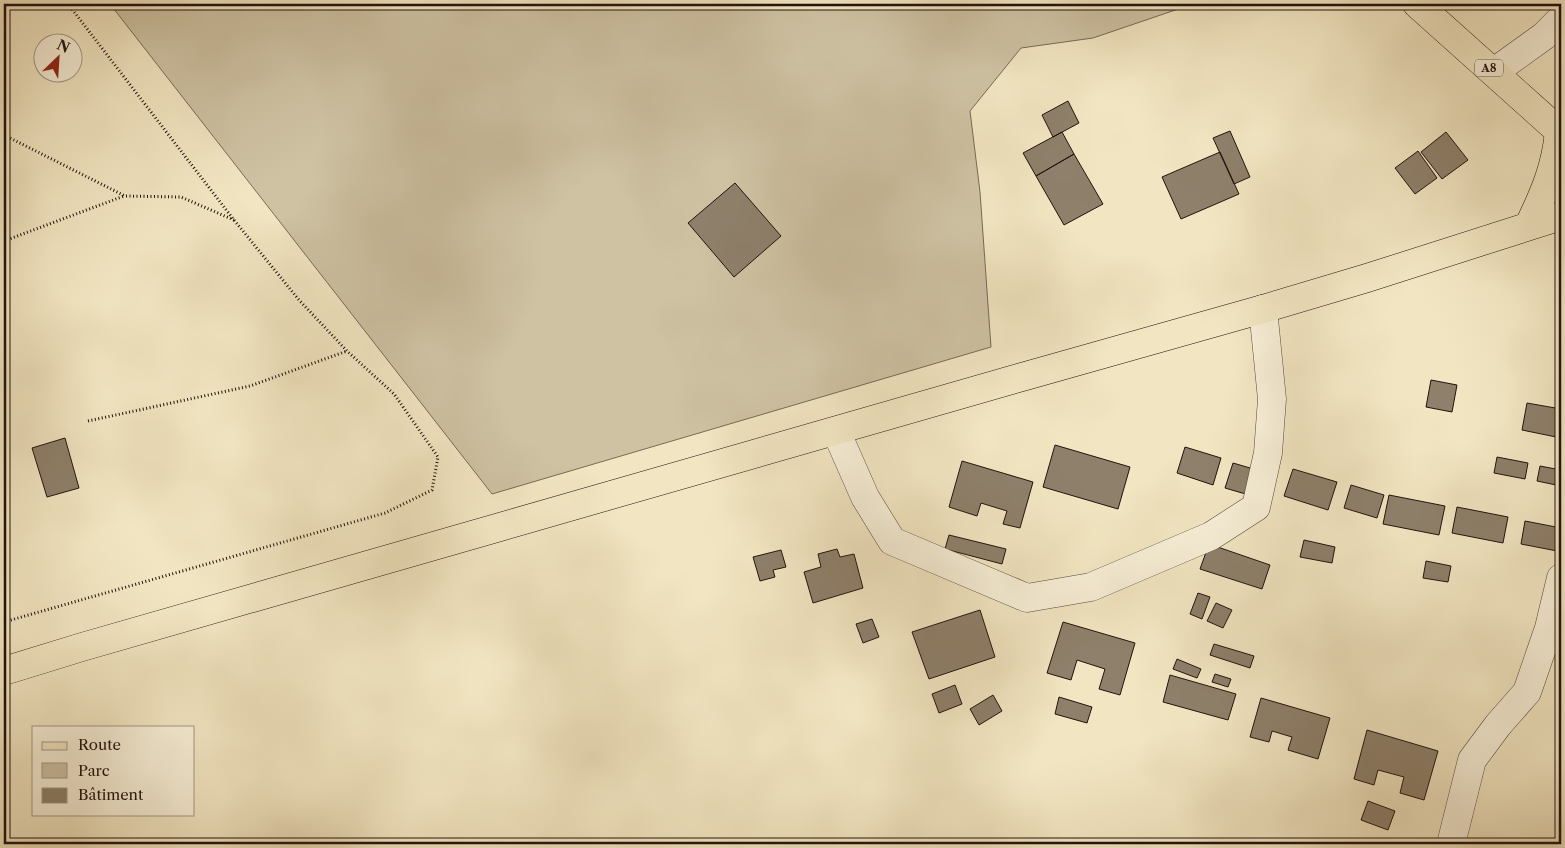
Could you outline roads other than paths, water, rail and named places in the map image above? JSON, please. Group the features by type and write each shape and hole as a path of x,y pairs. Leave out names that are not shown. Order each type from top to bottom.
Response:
{"main road":[{"name":"A8","path":"1417,4 1560,132"},
{"path":"1529,225 1554,166 1560,132"},
{"path":"4,671 1263,309 1561,216"},
{"path":"1500,235 1561,237"}],"street":[{"path":"1494,72 1555,34"},
{"path":"836,431 865,497 892,541 1028,598 1091,586 1211,536 1256,507 1268,453 1272,399 1263,309"},
{"path":"1451,844 1472,760 1498,725 1527,692 1549,628 1561,578"}]}
